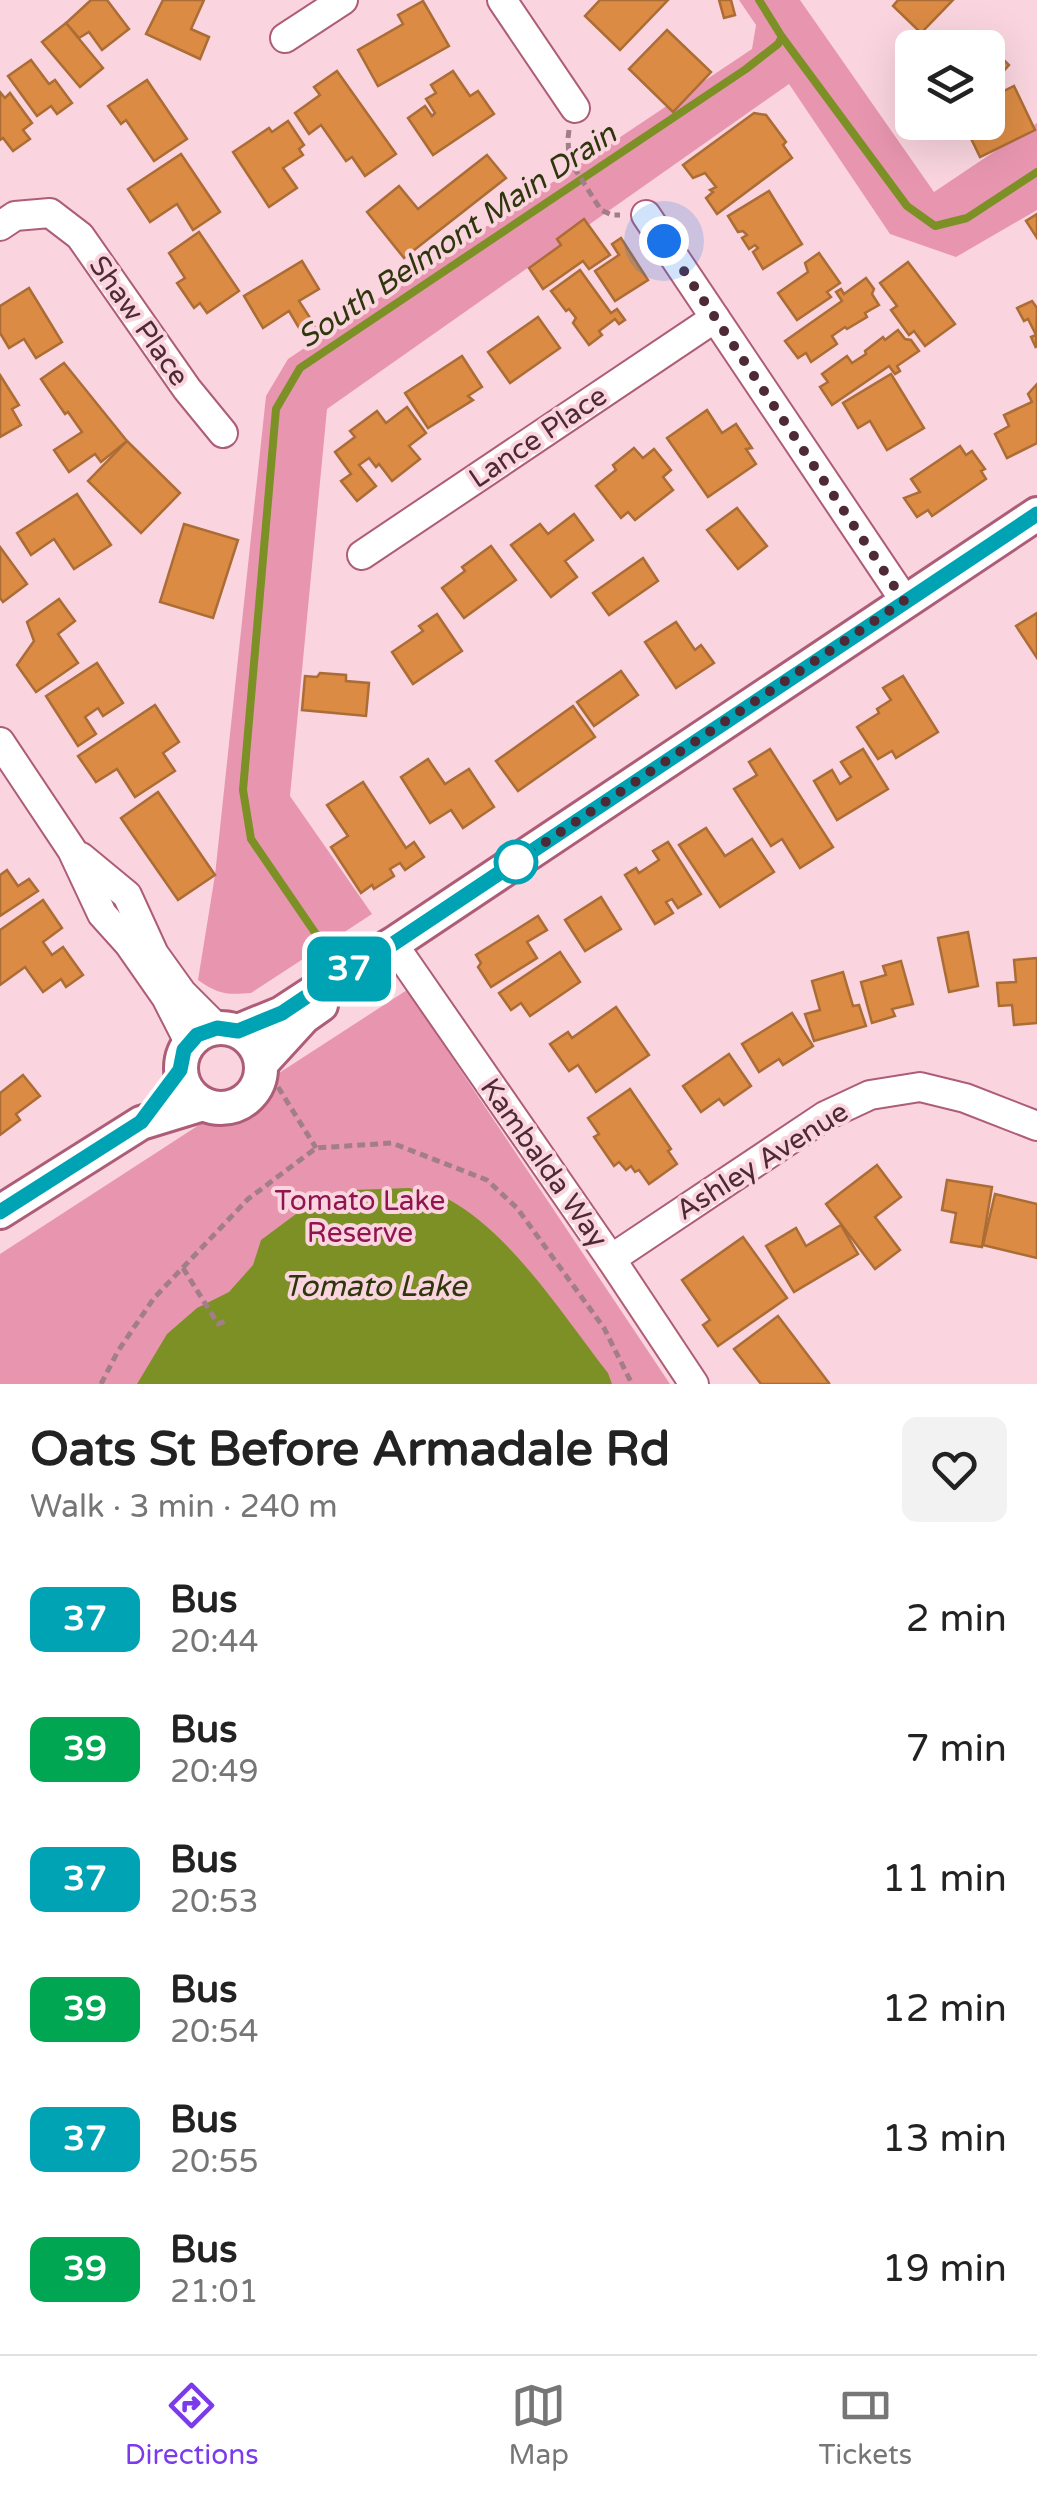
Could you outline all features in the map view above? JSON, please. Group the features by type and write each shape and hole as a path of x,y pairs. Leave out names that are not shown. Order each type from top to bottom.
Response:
{"street":[{"path":"285,38 343,0"},
{"path":"502,0 575,108"},
{"name":"Shaw Place","path":"0,226 14,216 50,213 80,236 187,390 224,433"},
{"path":"646,215 904,601"},
{"name":"Lance Place","path":"362,555 714,318"},
{"path":"141,1122 206,1043 282,1013 393,944 1037,514"},
{"path":"0,742 72,850 102,914 129,944 166,998 206,1043 254,1045 267,1072"},
{"path":"206,1043 186,1090 202,1104 227,1108 248,1098 304,1017 351,983 393,944"},
{"name":"Kambalda Way","path":"393,944 694,1384"},
{"name":"Ashley Avenue","path":"610,1259 825,1116 870,1094 920,1087 964,1098 1037,1126"},
{"path":"0,1212 141,1122 202,1104"}],"path":[{"path":"569,160 602,210"},
{"path":"267,1072 316,1148"},
{"path":"100,1384 154,1298 248,1199 316,1148 392,1143 487,1180 518,1208 604,1328 632,1384"},
{"path":"183,1268 222,1323 211,1329"},
{"path":"604,1328 614,1322"}],"green space":[{"path":"739,0 800,0 934,192 1037,123 1037,210 956,257 890,234 789,84 327,409 290,796 372,914 251,993 211,988 198,980 215,875 266,396 288,359 752,49 756,25"},
{"name":"Tomato Lake Reserve","path":"407,990 670,1384 0,1384 0,1254"}],"water":[{"name":"Tomato Lake","path":"409,1188 446,1198 492,1231 554,1302 608,1373 612,1384 137,1384 167,1334 197,1308 229,1292 253,1265 261,1240 300,1211 352,1190"}],"building":[{"path":"91,0 107,0 129,29 102,50 89,32 79,38 66,23"},
{"path":"163,0 204,0 191,29 209,37 200,59 146,34"},
{"path":"600,0 668,0 620,50 585,16"},
{"path":"719,0 731,0 735,15 724,18"},
{"path":"898,0 953,0 924,30 918,30 893,6"},
{"path":"423,1 449,46 378,86 358,50 403,24 398,15"},
{"path":"66,23 103,68 80,87 42,42"},
{"path":"667,30 711,72 673,112 629,69"},
{"path":"31,60 49,84 55,80 72,103 57,114 51,106 37,116 8,76"},
{"path":"337,71 396,154 365,176 352,157 346,161 321,125 309,134 295,113 320,95 314,87"},
{"path":"453,71 470,96 478,91 494,114 433,155 408,118 425,106 432,116 435,113 426,99 436,93 431,85"},
{"path":"147,80 187,139 154,161 126,120 121,124 108,106"},
{"path":"1014,86 1035,130 980,157 972,140 1005,140 1005,90"},
{"path":"0,92 5,98 10,93 32,123 23,130 30,139 13,151 3,138 0,140"},
{"path":"754,113 766,115 786,142 783,145 792,158 717,214 706,198 716,187 705,173 693,178 683,165"},
{"path":"288,121 304,145 299,149 303,155 283,168 297,188 269,207 233,152 269,128 272,132"},
{"path":"181,154 220,212 193,230 177,204 150,222 128,189"},
{"path":"487,155 506,178 404,258 367,212 399,186 418,209"},
{"path":"769,191 802,244 763,269 753,252 758,248 755,245 749,249 742,238 747,235 738,232 728,216"},
{"path":"1037,214 1037,238 1026,221"},
{"path":"584,219 610,255 589,269 583,261 543,289 529,268 561,245 557,239"},
{"path":"199,232 239,291 207,313 200,303 194,308 177,283 185,278 169,253"},
{"path":"621,238 648,280 615,301 595,271 619,255 612,244"},
{"path":"819,253 840,283 827,292 831,297 797,320 778,293 808,272 805,263"},
{"path":"302,261 319,289 299,301 318,330 305,338 289,311 263,328 244,296"},
{"path":"908,262 955,324 925,346 914,331 909,335 891,310 897,306 880,283"},
{"path":"580,270 611,313 617,309 625,320 619,324 615,319 589,345 573,323 576,318 551,291"},
{"path":"866,278 879,305 865,313 867,317 832,336 837,344 811,362 806,353 798,358 785,341 842,301 836,292 841,289 844,294"},
{"path":"29,288 62,342 36,358 24,339 9,348 0,333 0,306"},
{"path":"1032,301 1037,308 1036,348 1031,337 1036,335 1017,308"},
{"path":"538,317 560,348 510,383 488,352"},
{"path":"898,330 919,351 897,366 900,371 895,374 889,366 832,405 820,387 828,382 822,374 847,356 852,363 883,337 885,340"},
{"path":"462,356 482,387 468,396 473,400 428,428 405,393"},
{"path":"64,363 127,441 101,462 95,454 69,472 54,450 82,432 41,379"},
{"path":"891,374 924,428 887,450 870,421 858,428 843,403"},
{"path":"0,375 19,405 12,409 21,425 0,437"},
{"path":"1037,384 1037,443 1007,458 995,434 1009,426 1004,415 1032,402 1028,394"},
{"path":"407,407 426,433 409,446 420,459 392,481 369,458 359,465 376,486 357,501 341,481 351,474 335,452 355,437 350,431 377,411 386,423"},
{"path":"707,410 722,433 736,424 752,448 746,449 756,464 708,497 667,438"},
{"path":"127,441 180,493 141,533 88,481"},
{"path":"960,446 966,455 972,451 985,469 981,471 986,479 932,516 928,510 917,517 904,498 920,492 911,479"},
{"path":"634,448 643,458 654,449 671,470 663,477 673,490 635,520 628,512 621,518 596,486"},
{"path":"77,494 111,545 74,569 54,539 31,555 17,533"},
{"path":"737,508 767,546 738,569 707,530"},
{"path":"574,514 593,540 565,561 577,577 551,597 511,545 540,524 548,534"},
{"path":"184,524 238,540 213,618 160,602"},
{"path":"491,546 516,580 464,618 442,588"},
{"path":"0,547 27,584 3,602 0,598"},
{"path":"643,558 658,581 609,615 593,593"},
{"path":"59,599 75,621 58,634 78,663 36,692 17,665 34,641 27,622"},
{"path":"1037,613 1037,658 1016,626"},
{"path":"437,614 462,651 413,684 392,652 423,631 419,626"},
{"path":"676,622 695,650 701,645 714,663 676,688 645,642"},
{"path":"97,663 123,703 103,716 98,708 85,717 96,734 78,746 46,696"},
{"path":"621,671 638,695 594,726 577,702"},
{"path":"320,673 346,675 346,681 369,683 366,716 302,710 305,676 317,677"},
{"path":"903,676 938,732 896,758 892,751 878,759 857,727 891,700 883,688"},
{"path":"155,705 179,742 163,753 175,771 135,797 117,769 96,782 78,756"},
{"path":"573,706 595,737 518,791 496,761"},
{"path":"770,749 833,847 800,868 782,839 771,846 734,789 757,775 749,762"},
{"path":"863,749 888,789 837,820 814,781 832,770 840,784 851,777 841,762"},
{"path":"428,759 445,784 469,769 494,807 463,828 451,810 430,823 401,777"},
{"path":"363,782 406,848 414,842 424,857 405,870 400,863 390,869 394,876 361,893 331,847 348,836 327,805"},
{"path":"158,792 215,875 178,900 121,818"},
{"path":"706,828 725,856 752,839 774,872 720,907 679,845"},
{"path":"668,842 701,894 678,908 672,899 666,902 673,913 655,924 625,875 636,868 639,873 659,860 653,851"},
{"path":"7,870 18,886 29,879 38,891 0,916 0,875"},
{"path":"601,897 621,929 585,951 565,920"},
{"path":"43,900 62,928 43,942 52,955 63,947 83,975 66,987 61,979 43,992 25,967 0,985 0,930"},
{"path":"538,916 547,930 527,942 537,958 491,987 478,967 481,963 476,955"},
{"path":"968,932 978,986 949,992 938,938"},
{"path":"560,952 580,982 530,1016 521,1003 511,1010 499,993"},
{"path":"1037,958 1037,1023 1014,1025 1012,1005 999,1006 997,983 1016,982 1014,960"},
{"path":"901,961 913,1004 892,1009 895,1016 872,1023 861,982 886,975 883,966"},
{"path":"843,972 853,1006 859,1005 866,1026 814,1041 805,1014 820,1010 812,981"},
{"path":"616,1007 649,1055 596,1092 578,1065 569,1071 550,1044 568,1032 572,1038"},
{"path":"792,1013 813,1046 783,1065 779,1059 759,1072 742,1044"},
{"path":"729,1054 751,1086 724,1105 719,1099 701,1112 683,1086"},
{"path":"23,1075 40,1096 16,1114 20,1120 0,1135 0,1093"},
{"path":"630,1089 677,1164 649,1184 639,1170 635,1172 631,1166 626,1170 619,1162 614,1166 594,1137 599,1134 588,1118"},
{"path":"877,1165 901,1197 875,1217 900,1250 875,1269 826,1204"},
{"path":"947,1180 992,1187 982,1247 951,1242 956,1213 942,1210"},
{"path":"995,1194 1037,1204 1037,1258 983,1245"},
{"path":"841,1225 858,1254 794,1292 766,1246 796,1228 806,1246"},
{"path":"743,1237 787,1298 718,1346 703,1325 710,1320 682,1280"},
{"path":"778,1316 829,1383 761,1384 734,1349"}],"waterway":[{"name":"South Belmont Main Drain","path":"759,0 907,206 935,226 967,218 1037,172"},
{"name":"South Belmont Main Drain","path":"318,937 251,839 243,790 276,409 300,368 746,69 782,37"}],"bus line":[{"name":"37","path":"0,1212 141,1122 180,1070 184,1050 197,1035 217,1028 238,1031 282,1013 393,944 1037,514"}],"route":[{"path":"516,862 904,601 664,241"}]}
